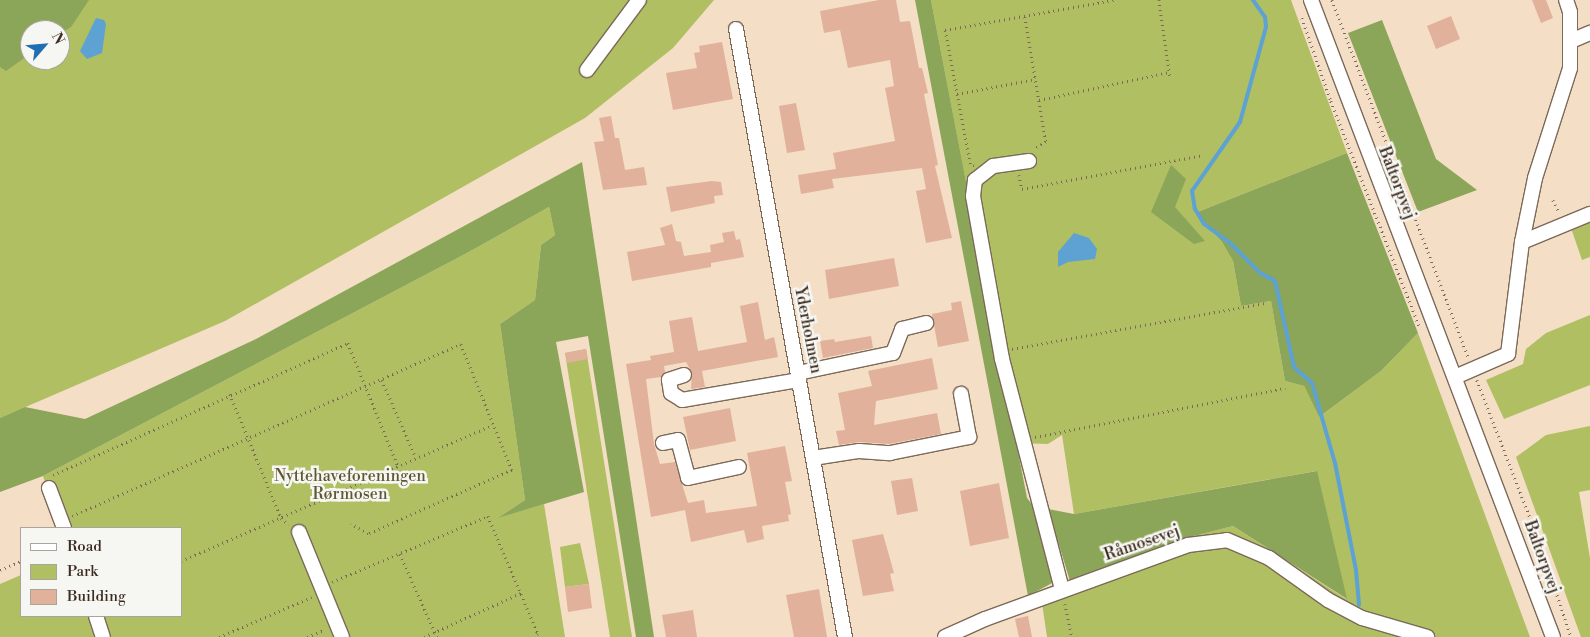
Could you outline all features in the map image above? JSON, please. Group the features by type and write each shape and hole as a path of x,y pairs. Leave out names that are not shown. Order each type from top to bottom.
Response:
{"street":[{"path":"587,70 639,0"},
{"name":"Baltorpvej","path":"1311,0 1368,158 1455,378 1552,637"},
{"path":"1455,378 1508,354 1522,242 1536,178 1570,68 1570,12 1566,0"},
{"name":"Yderholmen","path":"736,29 846,637"},
{"path":"1571,41 1590,33"},
{"path":"1022,162 993,166 975,180 973,196 1000,351 1021,439 1062,590"},
{"path":"1522,242 1590,214"},
{"path":"684,375 669,380 671,393 682,400 799,376 893,353 902,329 926,323"},
{"path":"814,458 859,451 890,453 969,436 961,394"},
{"path":"663,443 678,440 688,478 739,467"},
{"path":"49,488 63,524"},
{"path":"299,532 339,631"},
{"name":"Råmosevej","path":"945,637 1062,590 1188,545 1227,540 1269,558 1328,600 1362,618 1427,637"},
{"path":"96,617 103,637"}],"path":[{"path":"986,172 970,164 945,30 1114,0"},
{"path":"1039,100 1170,74 1159,0"},
{"path":"1332,0 1540,543 1572,637"},
{"path":"1025,17 1046,142 1022,162 1022,189 1203,155"},
{"path":"957,94 1036,79"},
{"path":"1000,351 1266,303"},
{"path":"49,488 47,478 230,394 348,344 398,466"},
{"path":"63,524 249,438 461,344 512,470 368,534 351,524"},
{"path":"382,380 416,458"},
{"path":"1021,439 1285,388"},
{"path":"230,394 281,518 299,532"},
{"path":"182,561 493,425"},
{"path":"219,637 488,516 538,634 534,637"},
{"path":"400,554 437,637"},
{"path":"0,570 20,562"},
{"path":"1062,590 1072,637"},
{"path":"424,637 521,593"},
{"path":"307,637 339,631"}],"green space":[{"path":"0,0 714,0 673,48 585,118 225,321 0,418"},
{"path":"0,0 89,0 70,28 70,20 20,20 20,61 6,71 0,67"},
{"path":"915,0 931,0 1027,498 1042,517 1054,582 1028,596"},
{"path":"931,0 1291,0 1347,153 1195,213 1222,242 1233,261 1241,306 1271,301 1285,381 1304,386 1319,417 1381,371 1418,333 1530,637 1047,637 1040,590 1194,536 1233,526 1346,599 1316,471 1074,514 1062,435 1048,444 1016,443"},
{"path":"1382,20 1436,159 1477,190 1418,212 1348,33"},
{"path":"1347,153 1418,333 1381,371 1319,417 1304,386 1285,381 1271,301 1241,306 1233,261 1222,242 1195,213"},
{"path":"582,162 654,637 636,637 588,336 556,342 584,492 498,518 525,500 500,324 535,300 541,245 555,235 549,207 467,253 43,476 0,492 0,418 25,407 85,419 256,339"},
{"path":"1171,165 1186,179 1175,207 1205,241 1194,244 1151,212"},
{"name":"Nyttehaveforeningen Rørmosen","path":"549,207 555,235 541,245 535,300 500,324 525,500 500,517 544,504 565,637 0,637 0,584 20,575 20,617 182,617 182,527 61,527 43,476 467,253"},
{"path":"1590,221 1590,257 1582,260 1571,228"},
{"path":"1590,315 1590,385 1504,419 1486,380 1523,364 1526,349 1546,333"},
{"path":"586,349 632,637 610,637 565,353"},
{"path":"1590,426 1590,490 1579,492 1590,558 1590,637 1581,637 1516,457 1546,435"},
{"path":"1317,471 1347,599 1233,526 1194,536 1070,581 1048,509 1074,514"},
{"path":"580,543 589,584 565,587 560,547"}],"water":[{"path":"96,18 104,20 106,24 102,53 87,59 80,51"},
{"path":"1074,233 1089,238 1097,249 1095,259 1068,262 1058,267 1058,252"}],"building":[{"path":"879,0 896,0 900,22 910,21 919,68 922,68 928,93 924,94 938,165 935,166 952,238 926,243 916,191 926,189 922,168 832,179 834,188 801,194 798,175 836,169 833,153 895,141 885,88 894,86 890,60 848,68 840,30 824,33 820,11"},
{"path":"1532,0 1546,0 1553,18 1541,23"},
{"path":"1451,16 1460,39 1436,49 1427,26"},
{"path":"722,42 733,99 673,110 666,73 697,68 694,53 700,52 699,46"},
{"path":"796,103 805,150 787,153 779,106"},
{"path":"611,116 615,138 619,138 625,170 644,167 647,185 603,190 594,142 604,141 599,118"},
{"path":"712,181 721,182 723,195 714,196 715,203 671,212 666,187"},
{"path":"672,224 676,241 681,242 684,256 711,252 710,245 724,242 722,233 734,231 736,240 740,239 744,257 711,263 711,267 632,281 627,252 665,245 660,228"},
{"path":"894,258 899,286 829,299 825,270"},
{"path":"961,301 969,341 938,347 932,314 952,310 951,303"},
{"path":"758,302 765,340 774,337 778,357 702,371 705,387 691,389 692,373 686,362 664,366 665,372 661,377 646,379 654,444 660,464 675,462 688,503 704,500 706,513 757,506 747,453 785,446 792,481 785,482 791,514 788,515 789,521 762,526 764,539 747,543 744,530 691,542 685,510 651,517 626,364 651,360 650,356 674,352 669,321 692,317 698,351 747,342 740,306"},
{"path":"871,336 873,348 823,358 820,341 834,339 835,342"},
{"path":"586,349 588,359 567,363 565,353"},
{"path":"932,358 938,389 876,401 874,425 937,413 941,434 889,444 859,442 839,445 836,431 845,430 838,393 872,386 868,371"},
{"path":"730,408 736,441 690,450 683,417"},
{"path":"912,478 918,511 897,515 891,481"},
{"path":"999,483 1009,538 970,546 960,491"},
{"path":"883,534 894,573 890,574 894,591 863,596 852,540"},
{"path":"589,584 592,608 568,612 565,587"},
{"path":"819,589 827,637 794,637 786,595"},
{"path":"693,610 697,637 666,637 662,615"},
{"path":"1028,616 1032,637 1019,637 1015,619"}],"waterway":[{"path":"1253,0 1265,17 1266,27 1240,122 1192,191 1195,209 1204,224 1230,243 1260,273 1275,281 1294,367 1312,383 1335,463 1356,570 1359,605"}]}
